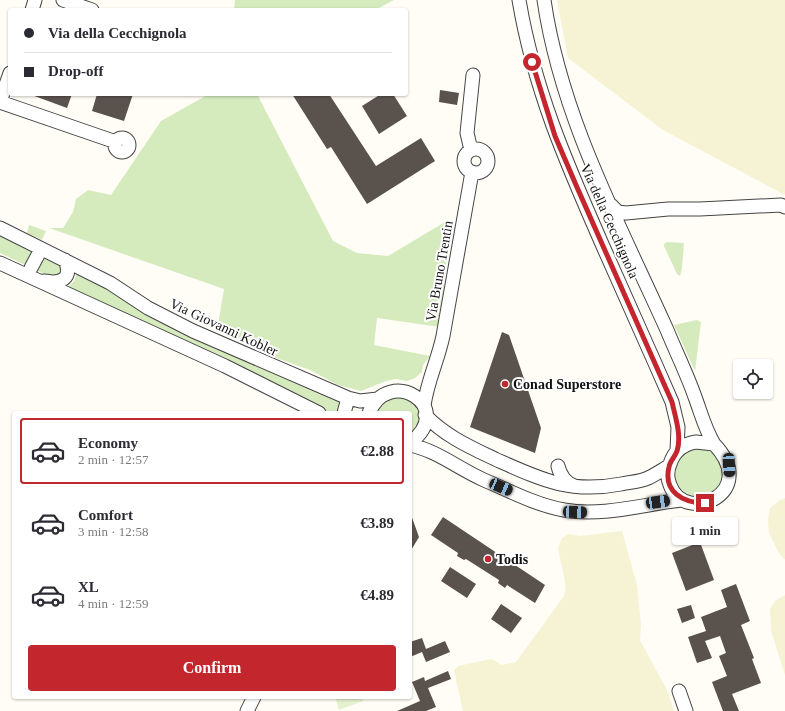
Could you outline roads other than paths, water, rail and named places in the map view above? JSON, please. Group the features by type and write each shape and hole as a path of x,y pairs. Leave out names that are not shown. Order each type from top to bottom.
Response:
{"street":[{"path":"63,0 86,8"},
{"name":"Via della Cecchignola","path":"519,0 529,49 540,90 555,136 672,402 678,427 677,451"},
{"name":"Via della Cecchignola","path":"544,0 564,88 589,156 674,347 695,397 707,431 714,444"},
{"name":"Via Bruno Trentin","path":"412,442 424,428 430,375 438,355 443,336 472,172 468,170 464,161 467,152 472,150 467,133 473,75"},
{"path":"8,80 0,102 116,142"},
{"path":"610,204 618,212 781,205 785,207"},
{"path":"623,233 623,224 628,219 645,212"},
{"name":"Via Giovanni Kobler","path":"0,228 110,283 158,314 252,358 348,398 367,401 378,399 392,393 404,391"},
{"path":"30,272 39,253"},
{"path":"30,272 45,281 54,283 61,281 68,273 68,266 65,260"},
{"path":"0,263 30,272 315,411"},
{"name":"Via Bruno Trentin","path":"404,391 416,387 430,375"},
{"path":"404,391 418,397 433,424 454,438 480,452 489,452 496,449 507,464 558,484 581,488 605,487 647,479 669,466"},
{"path":"370,411 378,399"},
{"path":"689,443 714,444 726,457 729,465 728,481 721,495 705,503 689,502 677,497 672,489 668,477 669,466 677,451 689,443"},
{"path":"412,445 428,450 465,472 543,505 569,511 601,511 682,500"},
{"path":"680,691 686,711"},
{"path":"246,711 253,699"}],"place":[{"name":"Conad Superstore","path":"505,384"},
{"name":"Todis","path":"488,559"}]}
